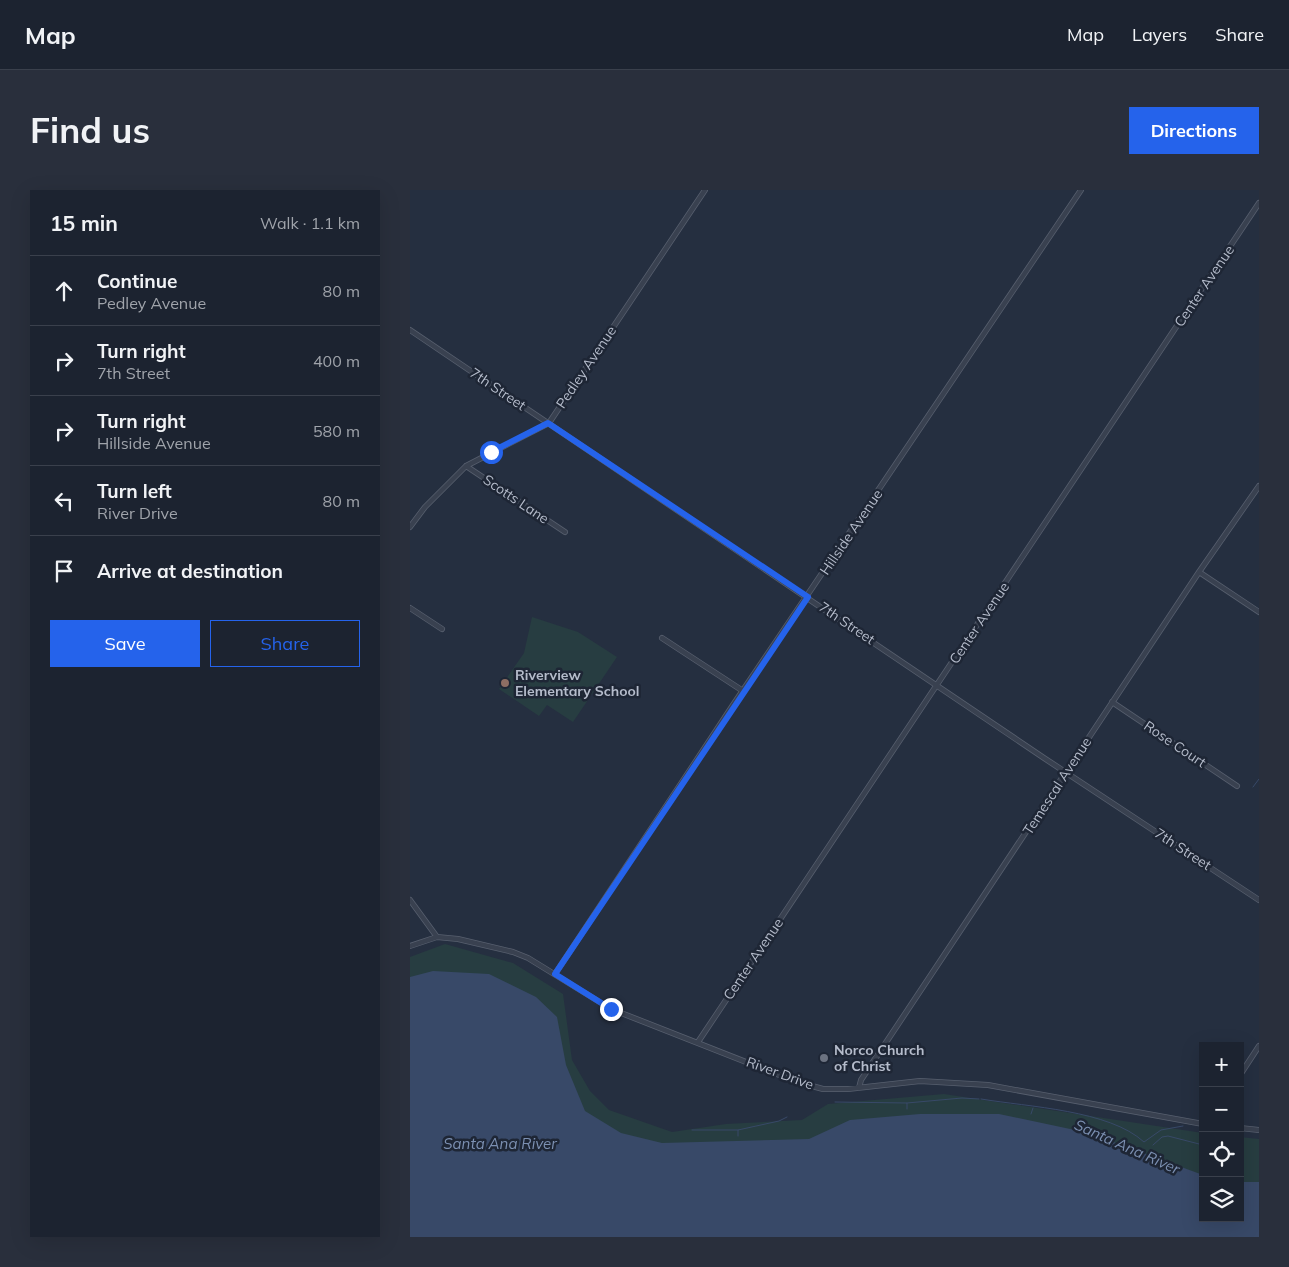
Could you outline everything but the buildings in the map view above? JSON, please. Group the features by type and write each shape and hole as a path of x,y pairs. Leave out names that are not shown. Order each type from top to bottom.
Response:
{"street":[{"name":"Pedley Avenue","path":"410,527 426,506 466,466 548,423 705,190"},
{"name":"Hillside Avenue","path":"555,974 743,691 1081,190"},
{"name":"Center Avenue","path":"698,1042 1259,203"},
{"name":"7th Street","path":"410,330 1259,900"},
{"name":"Scotts Lane","path":"466,466 565,532"},
{"name":"Temescal Avenue","path":"859,1088 861,1080 1112,702 1259,486"},
{"path":"1199,572 1259,612"},
{"path":"410,608 442,629"},
{"path":"662,638 743,691"},
{"name":"Rose Court","path":"1112,702 1237,786"},
{"path":"410,900 437,937"},
{"name":"River Drive","path":"410,946 437,937 458,939 513,952 555,974 611,1009 823,1089 859,1088 920,1081 988,1085 1199,1123"},
{"path":"1244,1069 1259,1046"},
{"path":"1244,1128 1259,1130"}],"green space":[{"path":"532,617 578,632 617,657 573,722 547,705 539,716 499,689 524,653"},
{"name":"Santa Ana River","path":"445,944 513,963 563,994 572,1060 590,1091 609,1110 672,1132 726,1124 802,1120 828,1104 944,1094 1199,1132 1199,1184 410,1237 410,957"},
{"path":"1244,1137 1259,1139 1259,1207 1244,1201"}],"water":[{"name":"Santa Ana River","path":"433,971 489,974 536,997 557,1017 566,1065 585,1111 621,1133 662,1143 809,1139 850,1120 920,1114 999,1114 1089,1133 1199,1174 1199,1222 1244,1222 1244,1182 1259,1182 1259,1237 410,1237 410,977"}],"waterway":[{"path":"1253,787 1259,779"},
{"path":"907,1103 962,1098 979,1099"},
{"path":"981,1099 1090,1116 1129,1131 1144,1142 1161,1130 1183,1126"},
{"path":"835,1102 907,1103 907,1109"},
{"path":"1031,1114 1033,1108"},
{"path":"738,1136 738,1130 779,1121 787,1117"},
{"path":"692,1130 738,1130"},
{"path":"1153,1145 1162,1137 1168,1136 1199,1144"}],"place":[{"name":"Riverview Elementary School","path":"505,683"},
{"name":"Norco Church of Christ","path":"824,1058"}],"route":[{"path":"491,452 548,423 808,597 733,705 555,974 611,1009"}]}
